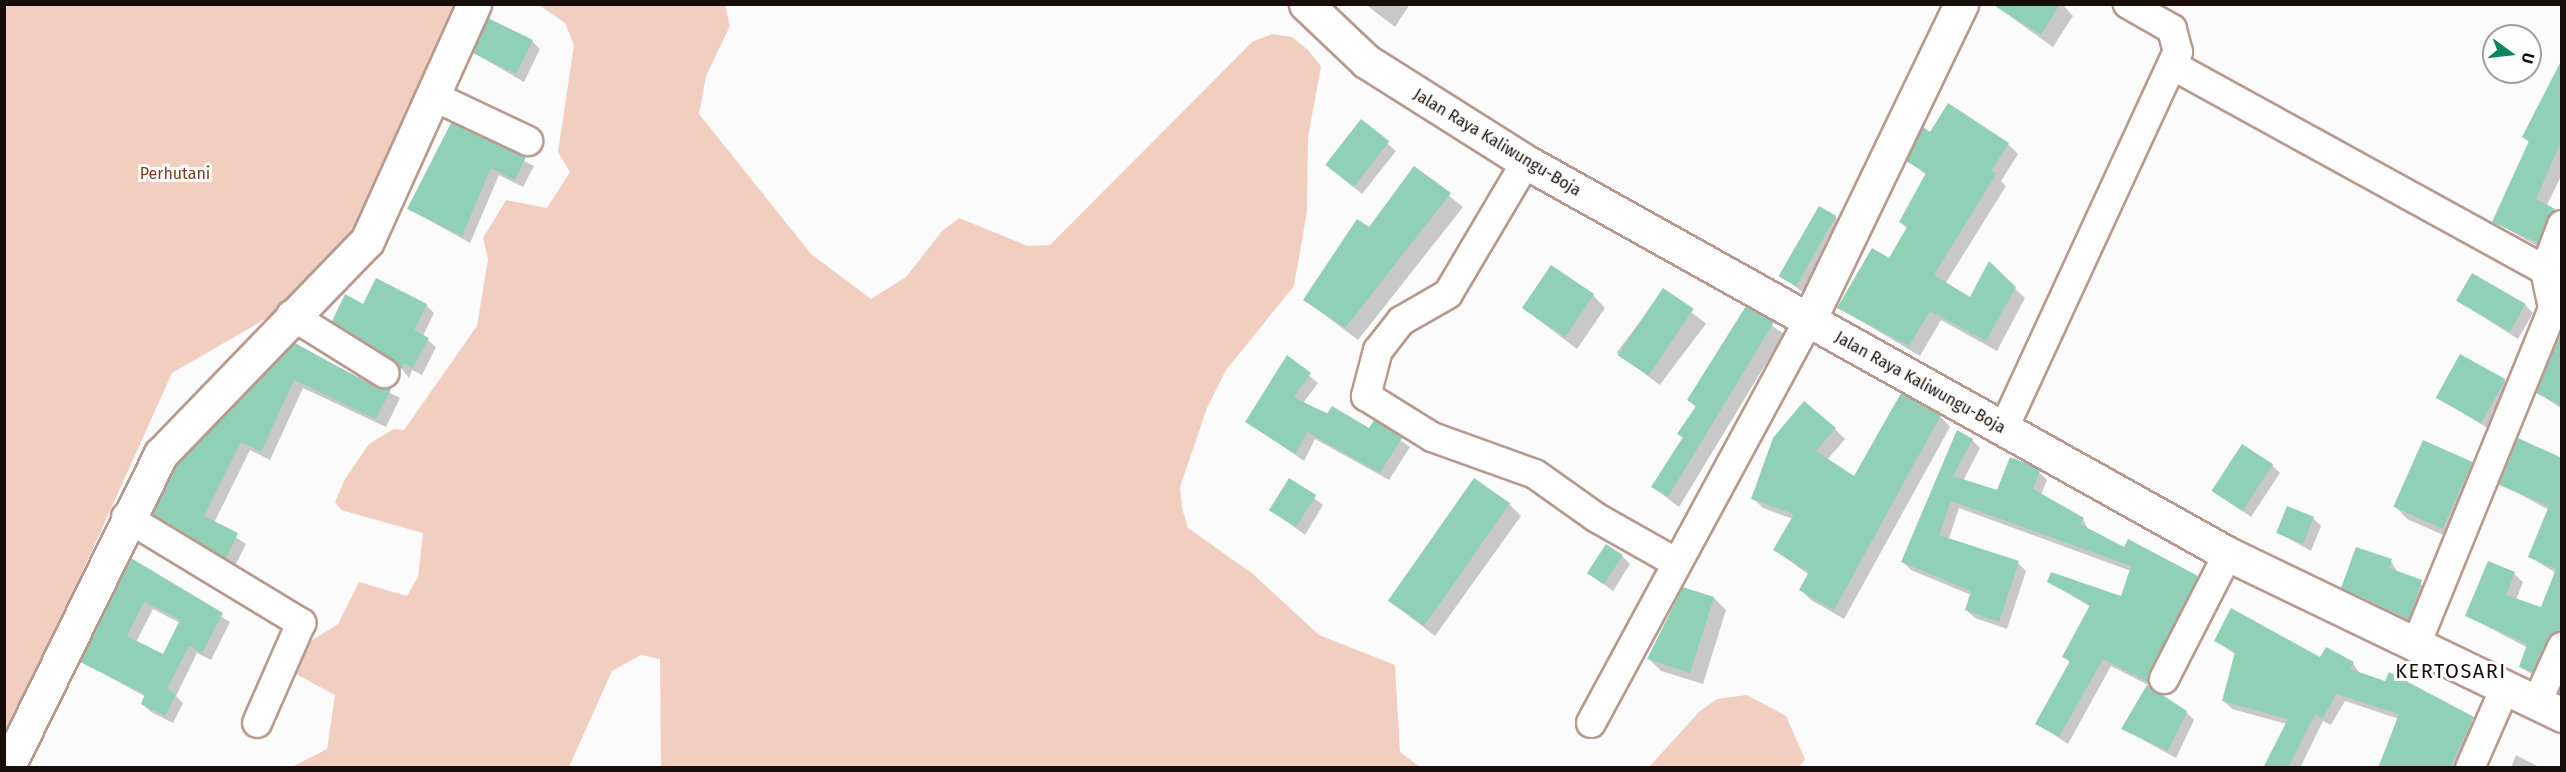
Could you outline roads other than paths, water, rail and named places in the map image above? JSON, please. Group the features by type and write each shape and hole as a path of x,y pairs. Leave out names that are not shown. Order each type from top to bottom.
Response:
{"main road":[{"path":"7,768 126,517 168,444 291,315 367,241 435,97 474,4"},
{"name":"Jalan Raya Kaliwungu-Boja","path":"1306,4 1365,61 1526,162 2228,554 2415,647 2549,710"},
{"path":"1809,320 1961,4"}],"street":[{"path":"2003,430 2172,65 2178,36 2128,4"},
{"path":"2172,65 2545,270"},
{"path":"435,97 528,141"},
{"path":"1526,162 1448,294 1401,321 1378,350 1366,396 1432,437 1535,474 1597,518 1675,562"},
{"path":"2415,647 2557,310 2545,270 2562,225"},
{"path":"291,315 384,373"},
{"path":"1591,723 1675,562 1809,320"},
{"path":"126,517 301,623 257,723"},
{"path":"2164,679 2228,554"},
{"path":"2549,710 2562,647"},
{"path":"2470,768 2504,690"}],"district":[{"name":"KERTOSARI","path":"2451,671"}],"park label":[{"name":"Perhutani","path":"175,174"}]}
